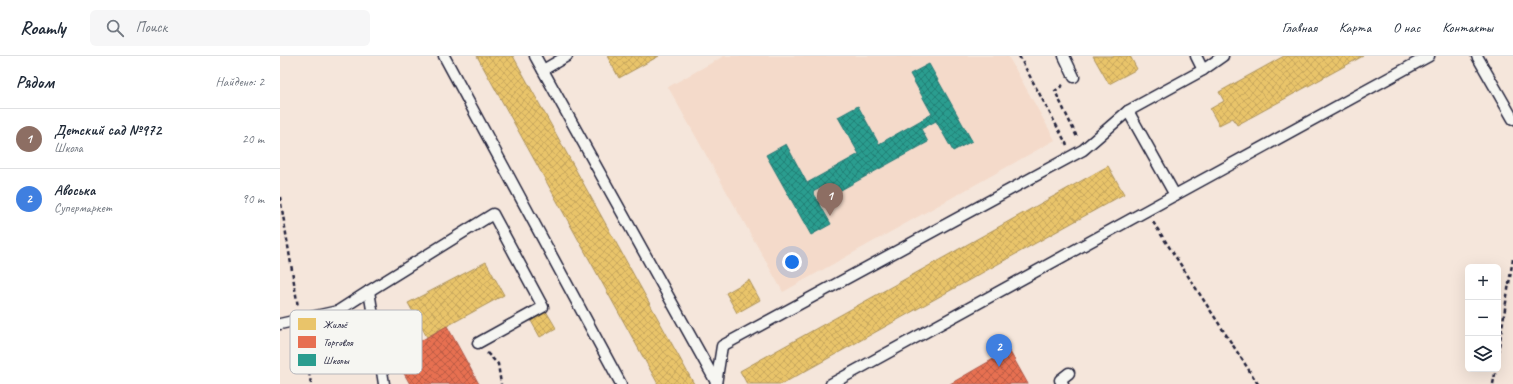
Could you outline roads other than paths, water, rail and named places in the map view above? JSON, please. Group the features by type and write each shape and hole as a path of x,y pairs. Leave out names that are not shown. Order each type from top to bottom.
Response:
{"lane":[{"path":"444,56 621,384"},
{"path":"535,56 716,383"},
{"path":"542,70 567,56"},
{"path":"1064,56 1074,77"},
{"path":"1196,56 1203,70"},
{"path":"716,383 722,346 1073,156 1083,150 1128,112 1203,70 1222,56"},
{"path":"831,384 1429,56"},
{"path":"1477,56 1513,119"},
{"path":"1128,112 1175,195"},
{"path":"339,310 369,290 493,214 543,307 478,342"},
{"path":"369,290 372,310"},
{"path":"280,324 290,322"},
{"path":"1063,384 1060,380 1069,372"},
{"path":"382,374 384,384"}],"place":[{"name":"Детский сад №972","path":"830,216"},
{"name":"Авоська","path":"999,367"}]}
